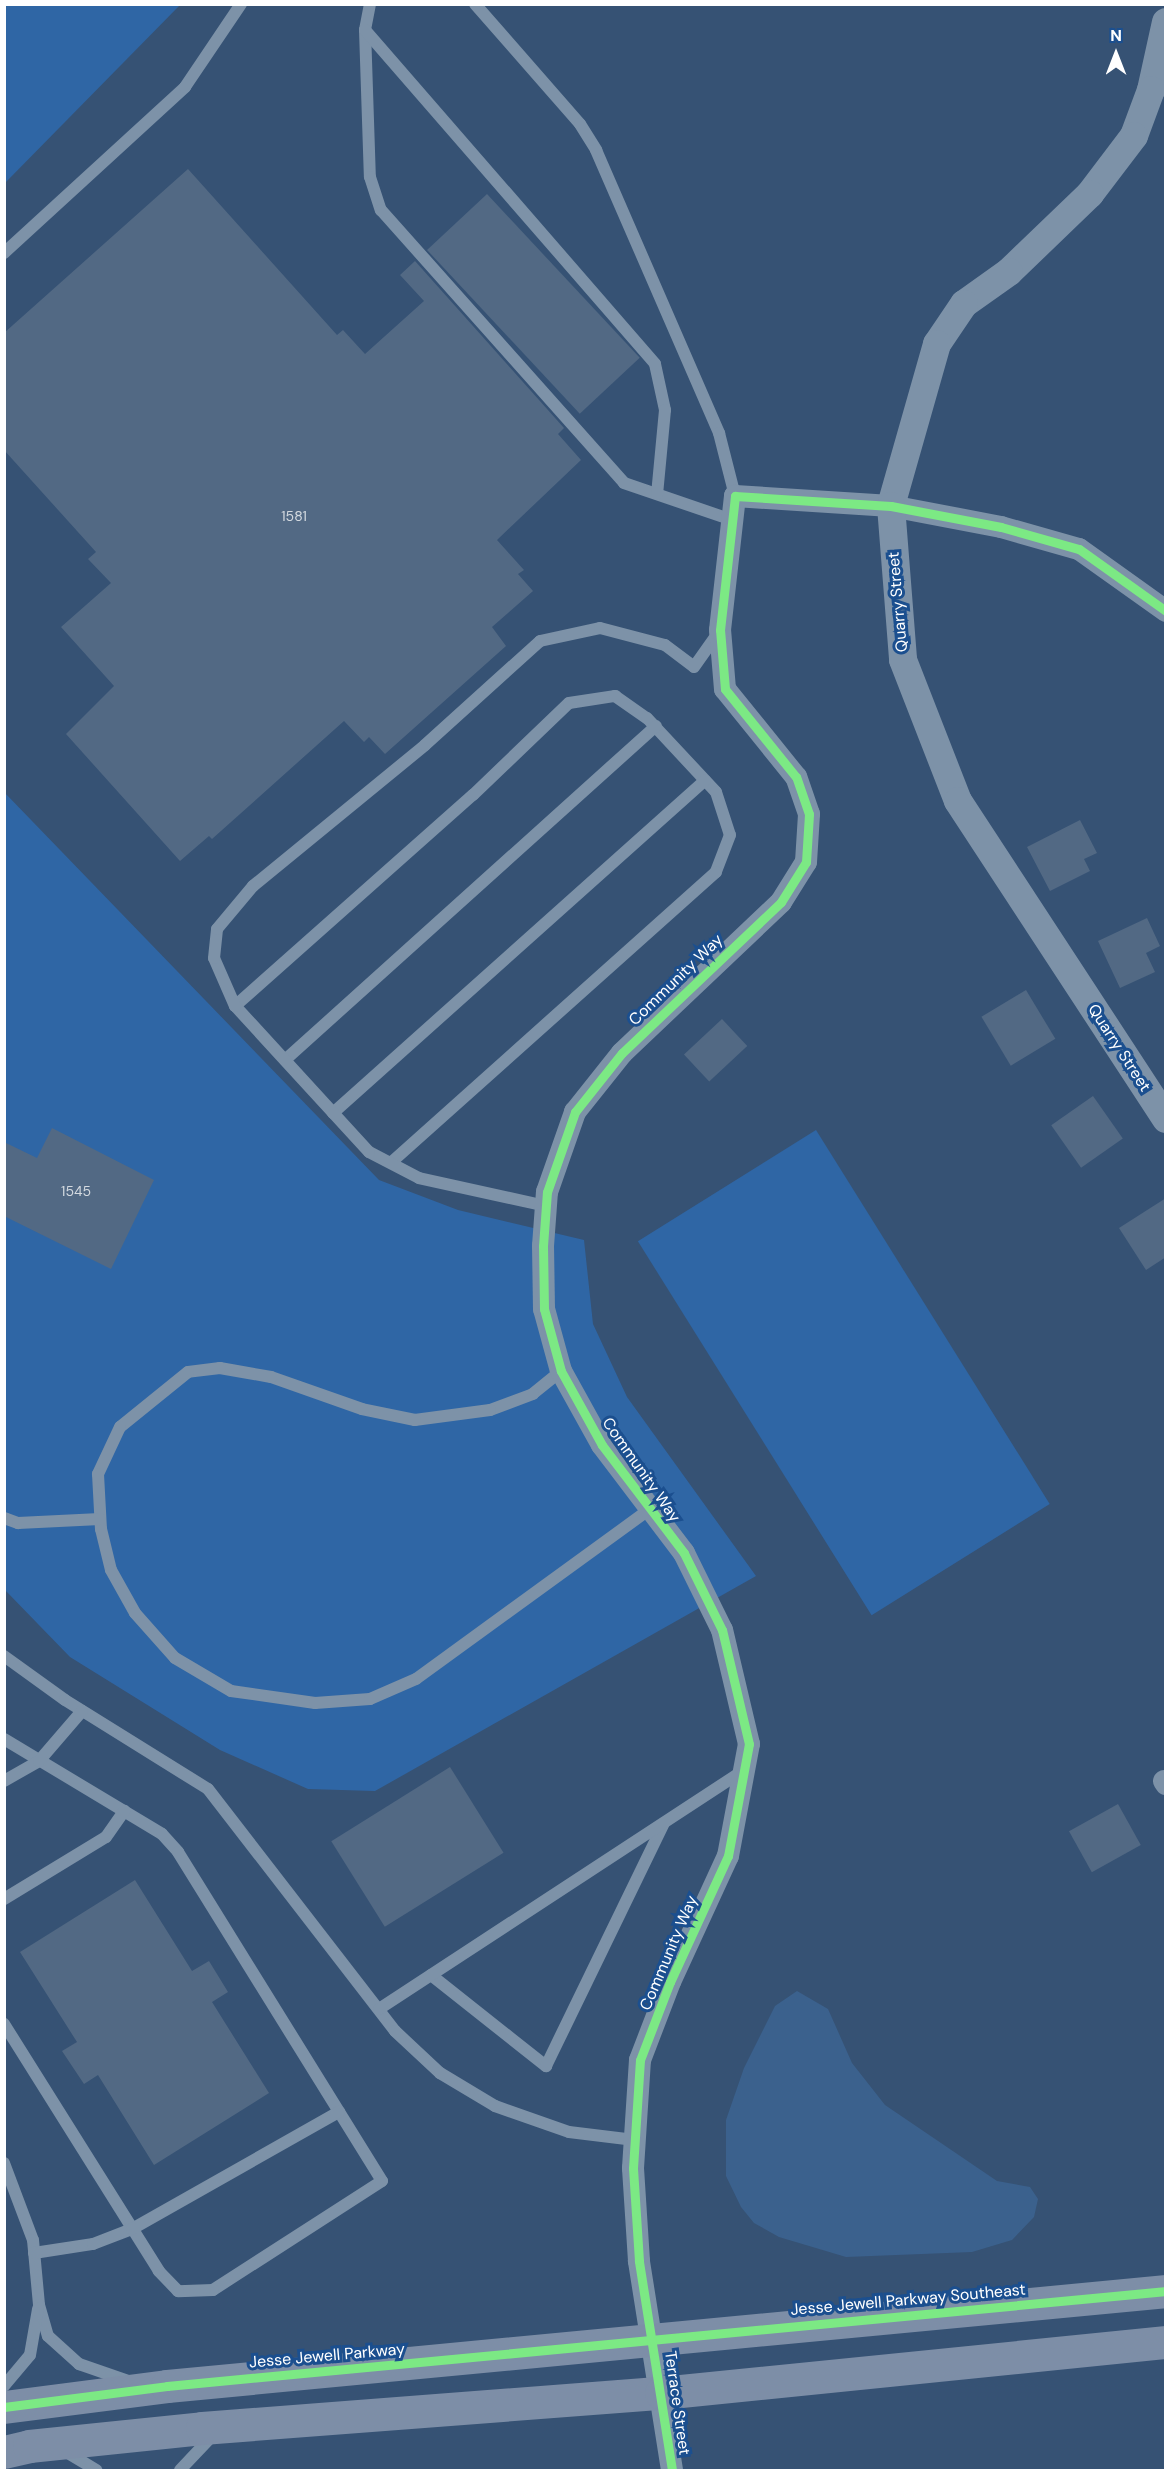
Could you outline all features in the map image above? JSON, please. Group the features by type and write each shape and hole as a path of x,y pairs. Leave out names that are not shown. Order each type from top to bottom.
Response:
{"main road":[{"name":"Jesse Jewell Parkway Southeast","path":"653,2340 1166,2291"},
{"name":"Jesse Jewell Parkway","path":"4,2407 149,2388 653,2340"},
{"path":"4,2452 52,2444 221,2426 661,2393 1166,2342"}],"street":[{"name":"Quarry Street","path":"1166,22 1151,90 1134,136 1090,194 1009,272 964,304 937,344 891,506 903,660 958,801 1166,1119"},
{"path":"735,496 891,506 1001,527 1079,549 1166,611"},
{"name":"Community Way","path":"653,2340 639,2261 635,2140 640,2060 670,1982 728,1856 749,1744 722,1630 684,1553 649,1510 602,1445 561,1371 544,1309 546,1206 548,1192 576,1112 622,1053 781,902 806,862 809,814 796,777 725,689 720,630 735,496"},
{"name":"Terrace Street","path":"653,2340 672,2470"}],"lane":[{"path":"4,253 185,87 241,4"},
{"path":"370,4 365,30 370,177 381,210 624,483 732,520"},
{"path":"475,4 580,124 596,150 719,433 735,496"},
{"path":"365,30 655,364 665,410 657,494"},
{"path":"546,1206 419,1178 369,1152 235,1006 214,958 217,929 253,886 425,745 540,641 600,628 665,645 694,667 720,630"},
{"path":"235,1006 473,795 569,703 615,696 656,726 716,792 730,835 716,872 391,1163"},
{"path":"285,1060 656,726"},
{"path":"333,1113 705,780"},
{"path":"561,1371 533,1394 490,1410 415,1419 362,1409 271,1377 220,1368 188,1372 120,1427 98,1474 100,1520 111,1570 135,1613 175,1658 231,1691 315,1703 370,1699 416,1679 649,1510"},
{"path":"4,1518 18,1522 100,1520"},
{"path":"4,1656 82,1711 208,1789 379,2010 440,2073 495,2106 569,2132 635,2140"},
{"path":"4,1781 39,1761 82,1711"},
{"path":"4,1739 162,1834 178,1852 382,2181 213,2290 178,2291 159,2271 4,2024"},
{"path":"379,2010 744,1770"},
{"path":"4,1899 106,1837 124,1811"},
{"path":"431,1975 546,2066 665,1821"},
{"path":"34,2253 93,2244 132,2229 339,2112"},
{"path":"4,2163 34,2253 39,2305 48,2336 79,2364 149,2388"},
{"path":"4,2386 30,2355 39,2305"},
{"path":"180,2470 221,2426"},
{"path":"52,2444 96,2470"}],"shaded area":[{"path":"4,5 180,5 5,183"},
{"path":"4,792 379,1180 458,1210 584,1240 593,1324 627,1397 756,1576 375,1791 308,1789 220,1750 70,1657 5,1590"},
{"path":"816,1130 1050,1504 872,1615 638,1241"},
{"path":"797,1991 828,2009 852,2063 885,2105 997,2181 1030,2187 1038,2199 1034,2217 1012,2240 972,2252 846,2257 779,2237 754,2223 741,2207 726,2176 726,2120 744,2068 775,2006"}],"building":[{"path":"188,169 337,335 343,330 365,354 424,301 400,275 415,261 564,428 558,434 581,460 497,540 524,570 518,574 533,591 492,627 506,646 385,754 369,737 364,742 344,721 212,839 209,836 180,861 66,734 114,686 61,627 111,583 88,559 96,552 4,450 4,333"},
{"path":"487,194 640,358 580,414 427,250"},
{"path":"1080,820 1097,853 1084,859 1090,871 1050,891 1027,847"},
{"path":"1147,918 1160,946 1146,953 1155,972 1120,988 1098,941"},
{"path":"1026,990 1055,1039 1011,1066 981,1017"},
{"path":"722,1019 747,1046 709,1082 684,1054"},
{"path":"1093,1096 1123,1139 1081,1168 1051,1125"},
{"path":"52,1128 154,1180 111,1269 4,1216 4,1142 37,1158"},
{"path":"1166,1198 1166,1257 1146,1270 1119,1228"},
{"path":"450,1767 504,1853 385,1927 331,1841"},
{"path":"1118,1804 1141,1845 1092,1872 1069,1831"},
{"path":"135,1880 192,1971 209,1961 228,1992 212,2002 269,2093 154,2165 98,2075 84,2084 62,2051 77,2042 20,1952"}],"cycle path":[{"path":"672,2470 639,2261 633,2168 640,2060 670,1982 728,1856 749,1744 722,1630 684,1553 602,1445 561,1371 544,1309 543,1246 547,1192 575,1112 622,1053 781,902 806,862 809,814 796,777 725,689 720,630 735,496 891,506 1001,527 1079,549 1166,611"},
{"path":"4,2407 167,2386 1166,2291"}]}
